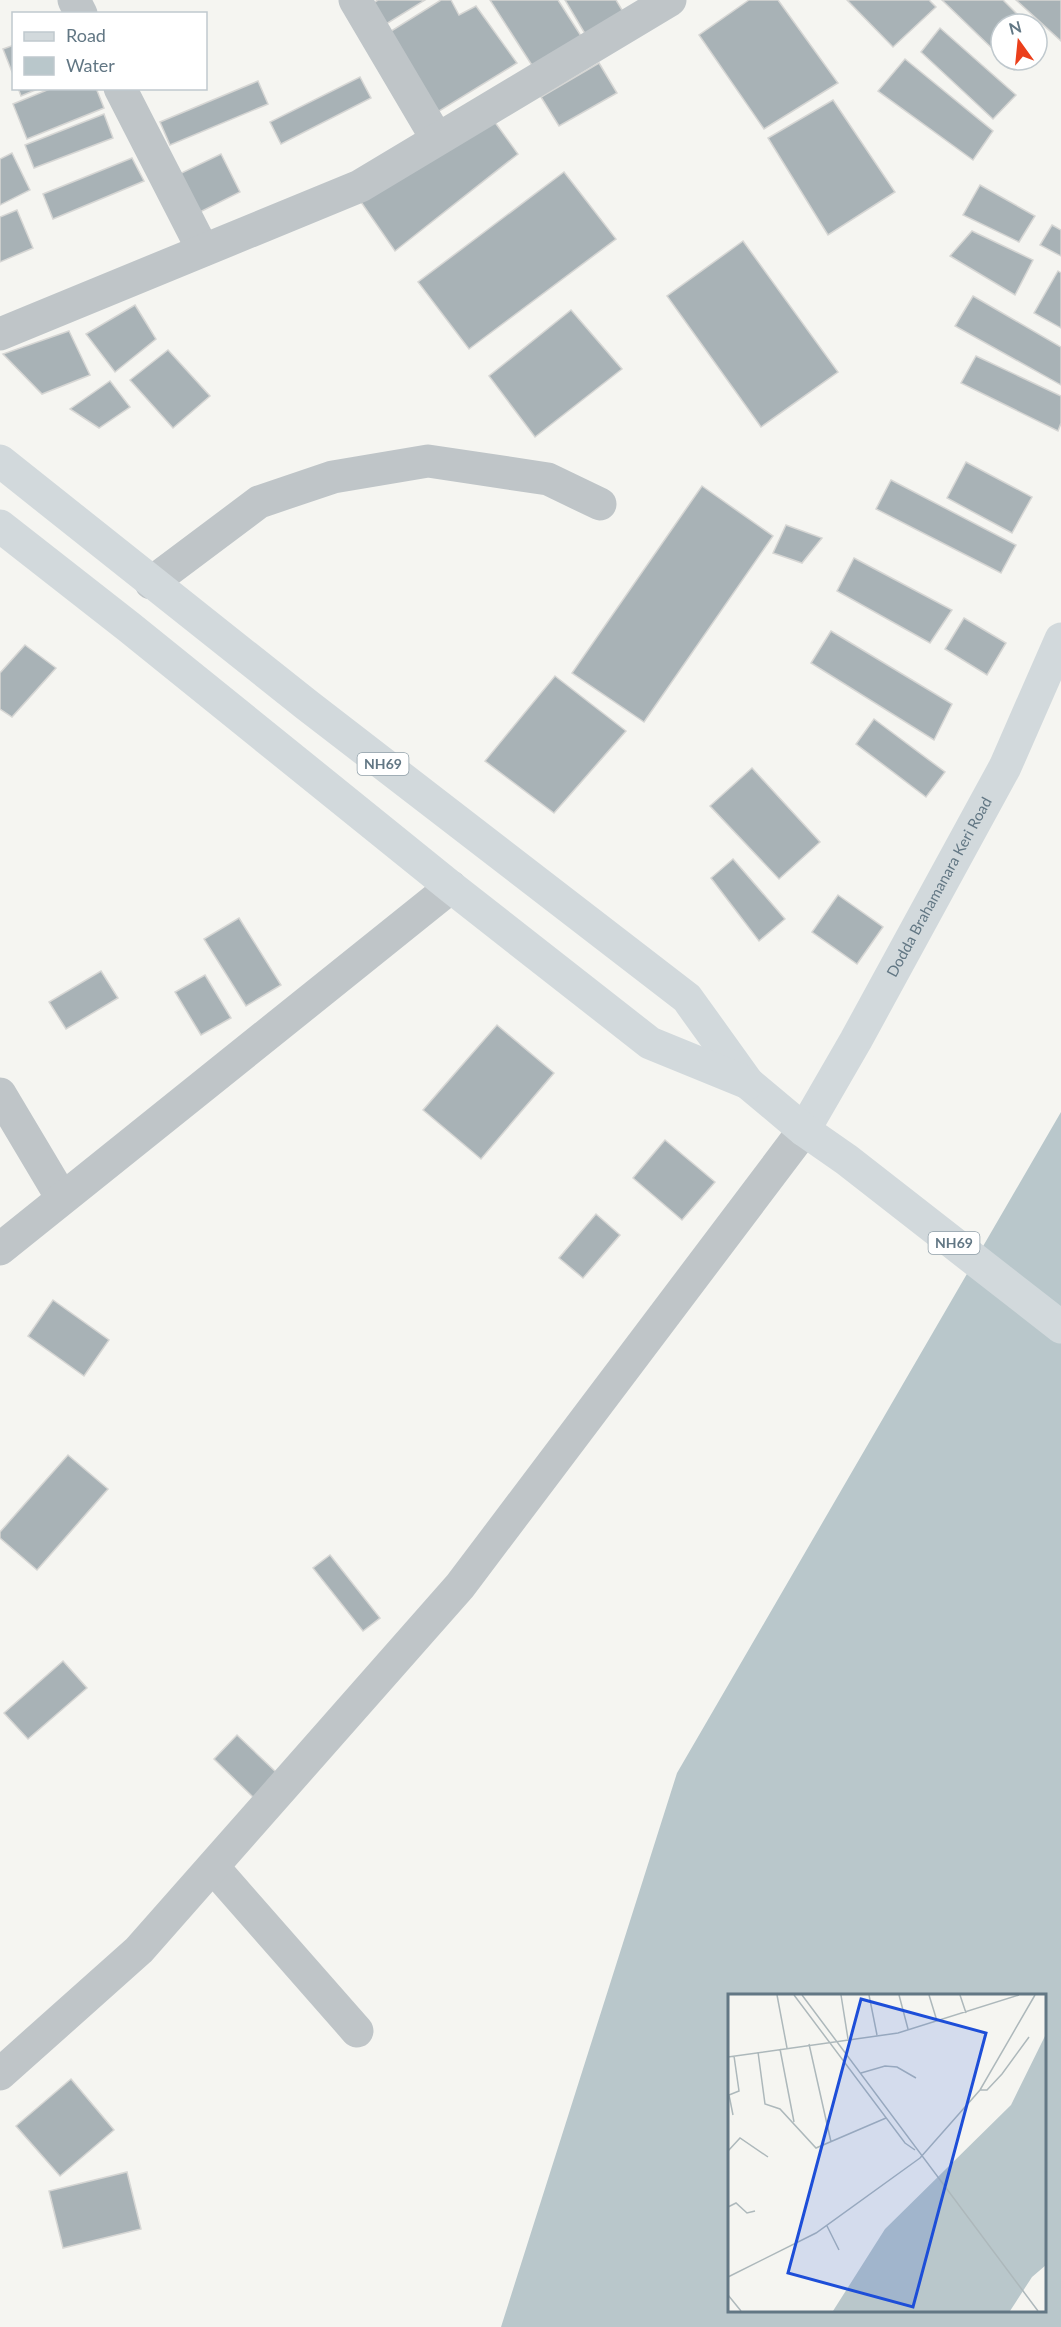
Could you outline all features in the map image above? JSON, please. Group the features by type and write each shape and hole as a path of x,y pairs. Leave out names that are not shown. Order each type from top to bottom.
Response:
{"main road":[{"name":"NH69","path":"0,461 151,583 687,998 748,1083 804,1130 847,1160 1061,1327"},
{"name":"NH69","path":"0,526 650,1043 748,1083"},
{"name":"Dodda Brahamanara Keri Road","path":"804,1130 856,1040 1005,767 1061,639"}],"street":[{"path":"355,0 437,139"},
{"path":"0,334 360,186 654,4"},
{"path":"121,90 203,250"},
{"path":"151,583 259,502 333,477 428,461 548,479 600,504"},
{"path":"0,1249 451,887"},
{"path":"0,1094 62,1198"},
{"path":"0,2074 139,1950 460,1586 804,1130"},
{"path":"213,1867 357,2031"}],"water":[{"path":"1061,1112 1061,2327 501,2327 677,1773"}],"building":[{"path":"378,0 425,0 378,29 365,8"},
{"path":"441,0 451,0 459,15 476,6 517,63 436,113 388,33"},
{"path":"490,0 558,0 583,39 535,70"},
{"path":"565,0 616,0 625,15 587,37"},
{"path":"749,0 778,0 838,83 764,129 699,35"},
{"path":"847,0 929,0 936,7 893,47"},
{"path":"942,0 1003,0 1015,12 989,12 989,45"},
{"path":"1016,0 1061,0 1061,41 1049,30 1049,12 1029,12"},
{"path":"940,28 1016,95 993,119 921,52"},
{"path":"12,46 12,72 3,49"},
{"path":"905,59 993,131 973,160 878,91"},
{"path":"599,63 617,93 559,126 541,97"},
{"path":"360,77 371,98 281,144 270,122"},
{"path":"258,81 268,104 170,145 160,122"},
{"path":"19,90 35,90 21,96"},
{"path":"47,90 97,90 104,108 27,139 13,104"},
{"path":"833,100 895,192 828,235 768,138"},
{"path":"104,114 113,138 34,168 25,145"},
{"path":"494,121 518,154 395,251 361,202"},
{"path":"12,153 30,190 0,205 0,159"},
{"path":"221,154 240,192 190,217 171,178"},
{"path":"132,158 144,181 53,219 43,194"},
{"path":"564,172 616,239 469,349 418,282"},
{"path":"980,185 1035,216 1019,242 963,215"},
{"path":"17,210 33,248 0,262 0,217"},
{"path":"1052,225 1061,230 1061,256 1040,245"},
{"path":"972,231 1033,260 1015,295 950,256"},
{"path":"743,241 838,372 761,427 667,296"},
{"path":"1058,271 1061,273 1061,328 1034,313"},
{"path":"973,296 1061,347 1061,385 955,326"},
{"path":"135,305 156,339 115,372 86,334"},
{"path":"571,310 622,369 535,437 489,376"},
{"path":"69,331 90,375 42,394 3,354"},
{"path":"168,350 210,396 173,428 130,380"},
{"path":"976,356 1061,396 1061,423 1058,431 961,383"},
{"path":"110,381 130,407 99,428 70,409"},
{"path":"966,462 1032,497 1012,533 947,498"},
{"path":"891,480 1016,545 1001,573 876,509"},
{"path":"702,486 773,536 644,722 572,673"},
{"path":"786,525 822,538 802,563 773,553"},
{"path":"854,558 952,610 930,643 837,591"},
{"path":"964,618 1006,643 987,675 945,649"},
{"path":"831,631 952,704 934,740 811,663"},
{"path":"25,645 56,668 12,717 0,709 0,673"},
{"path":"555,676 626,731 554,813 485,761"},
{"path":"874,719 945,772 926,797 856,744"},
{"path":"752,768 820,842 779,879 710,806"},
{"path":"733,859 785,919 759,941 711,878"},
{"path":"838,895 883,927 857,964 812,932"},
{"path":"239,918 281,985 246,1006 204,939"},
{"path":"101,971 118,998 66,1029 49,1002"},
{"path":"205,975 231,1018 201,1035 175,992"},
{"path":"497,1025 554,1073 481,1159 423,1110"},
{"path":"665,1140 715,1182 682,1220 633,1178"},
{"path":"596,1214 620,1235 583,1278 559,1258"},
{"path":"53,1300 109,1340 84,1376 28,1336"},
{"path":"68,1455 108,1489 37,1570 0,1538 0,1532"},
{"path":"330,1555 380,1618 363,1631 313,1568"},
{"path":"63,1661 87,1688 28,1739 4,1713"},
{"path":"237,1735 278,1774 255,1799 214,1759"},
{"path":"71,2079 114,2130 60,2176 16,2126"},
{"path":"127,2172 141,2229 63,2248 49,2191"}]}
